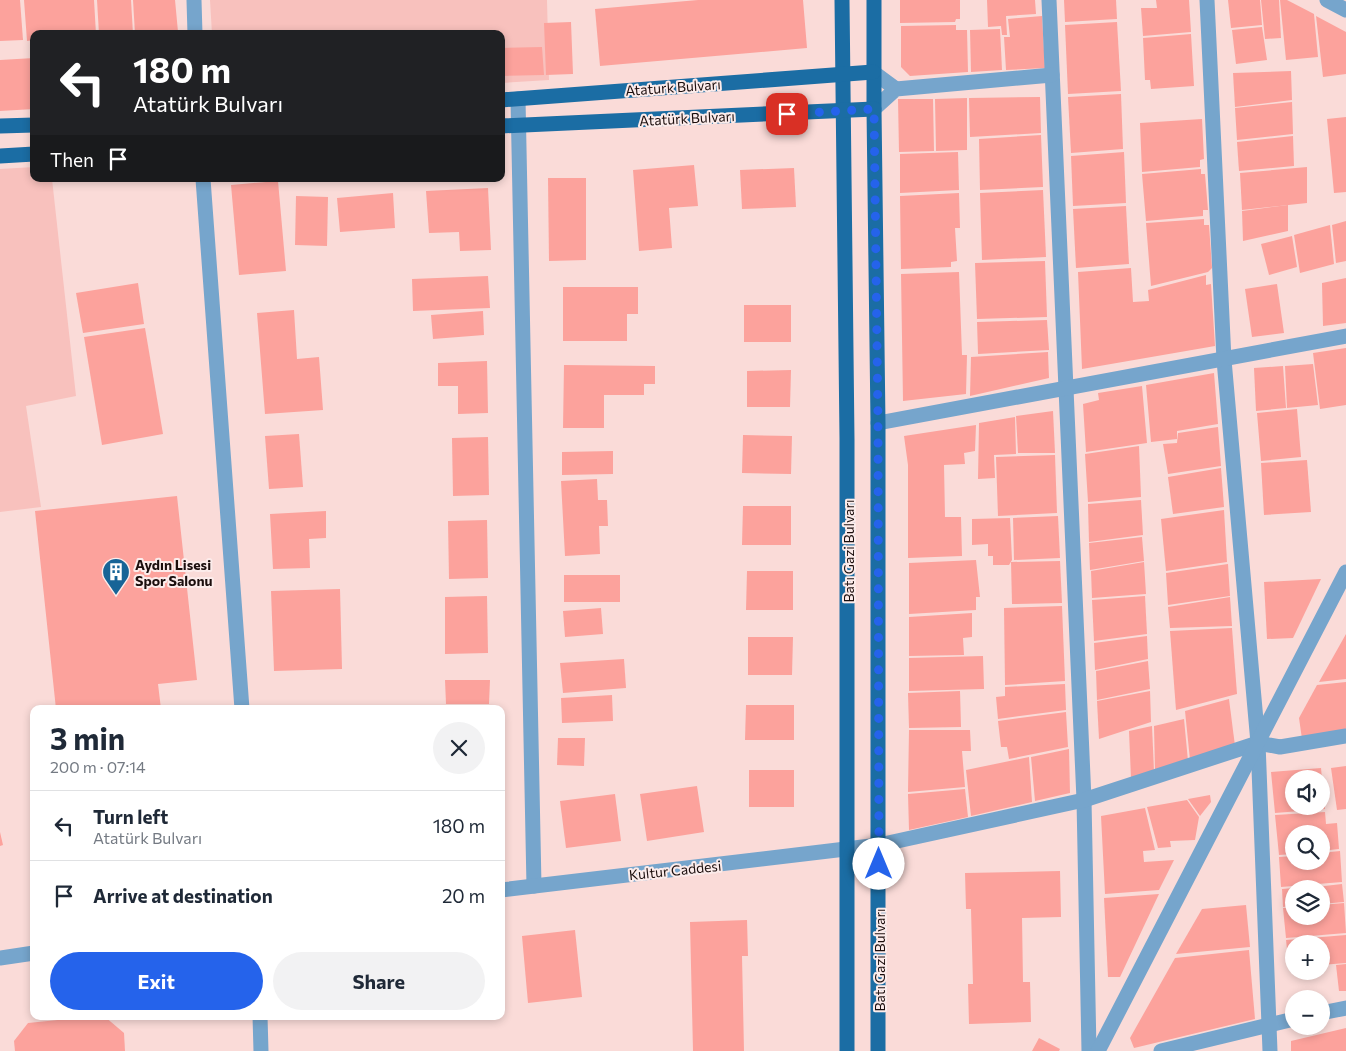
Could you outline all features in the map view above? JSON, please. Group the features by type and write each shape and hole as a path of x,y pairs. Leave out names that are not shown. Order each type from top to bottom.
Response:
{"main road":[{"name":"Batı Gazi Bulvarı","path":"842,0 845,111 847,1051"},
{"name":"Batı Gazi Bulvarı","path":"874,0 873,72 878,422 878,1051"},
{"name":"Ataturk Bulvarı","path":"505,100 873,72"},
{"name":"Atatürk Bulvarı","path":"505,126 874,109"},
{"path":"0,126 30,125"},
{"path":"0,156 30,154"}],"street":[{"path":"194,0 194,30"},
{"path":"1049,0 1084,800 1089,1051"},
{"path":"1207,0 1224,360 1258,743 1270,1051"},
{"path":"1327,0 1346,10"},
{"path":"873,72 896,89"},
{"path":"874,109 896,89 1052,75"},
{"path":"518,99 534,886"},
{"path":"203,182 242,705"},
{"path":"878,422 1224,360 1346,336"},
{"path":"1098,1051 1346,572"},
{"path":"1258,743 1280,747 1346,736"},
{"name":"Kultur Caddesi","path":"505,890 879,846 1084,800 1258,743"},
{"path":"0,958 30,954"},
{"path":"1330,1011 1346,1008"},
{"path":"260,1020 261,1051"},
{"path":"1161,1051 1285,1021"}],"shaded area":[{"path":"210,0 547,0 549,80 505,83 505,30 212,30"},
{"path":"30,167 30,182 52,182 76,396 26,406 41,507 0,512 0,169"}],"building":[{"path":"0,0 20,0 23,40 0,41"},
{"path":"24,0 94,0 96,30 30,30 30,41 27,41"},
{"path":"97,0 131,0 133,30 99,30"},
{"path":"133,0 175,0 178,30 135,30"},
{"path":"698,0 803,0 807,48 600,66 595,9"},
{"path":"900,0 960,0 960,19 956,19 955,22 900,23"},
{"path":"987,0 1035,0 1036,14 1006,16 1007,35 1002,35 1001,26 988,27"},
{"path":"1064,0 1116,0 1117,19 1065,22"},
{"path":"1156,0 1189,0 1191,32 1143,36 1141,8 1157,8"},
{"path":"1228,0 1260,0 1262,25 1231,28"},
{"path":"1261,0 1279,0 1281,38 1265,39"},
{"path":"1280,0 1287,0 1314,14 1318,57 1286,60"},
{"path":"1042,16 1045,68 1006,70 1004,37 1010,37 1008,19"},
{"path":"1316,16 1346,32 1346,74 1323,77"},
{"path":"571,22 573,74 546,75 544,23"},
{"path":"1117,22 1121,91 1068,94 1065,25"},
{"path":"956,25 956,30 967,30 968,72 910,76 901,67 901,26"},
{"path":"1262,27 1267,60 1236,64 1232,30"},
{"path":"1000,29 1002,70 971,72 970,30"},
{"path":"1191,34 1194,86 1151,89 1150,80 1145,80 1143,38"},
{"path":"542,47 544,75 505,76 505,48"},
{"path":"30,58 30,109 0,111 0,60"},
{"path":"1291,71 1292,100 1235,107 1233,73"},
{"path":"1121,94 1123,149 1071,153 1068,97"},
{"path":"1040,97 1041,133 970,137 969,98"},
{"path":"967,98 967,150 936,151 935,99"},
{"path":"898,99 933,99 934,151 899,152"},
{"path":"1292,102 1293,134 1237,140 1235,108"},
{"path":"1346,117 1346,192 1334,193 1327,119"},
{"path":"1202,119 1204,159 1200,160 1200,167 1142,172 1140,123"},
{"path":"1041,135 1043,187 980,190 979,139"},
{"path":"1293,136 1294,166 1239,171 1237,142"},
{"path":"958,152 959,190 900,193 900,154"},
{"path":"1124,152 1126,203 1073,206 1071,156"},
{"path":"694,165 698,206 669,208 672,248 639,251 633,170"},
{"path":"1307,167 1307,203 1242,210 1240,173"},
{"path":"794,168 796,207 742,209 740,170"},
{"path":"1201,169 1201,174 1205,174 1208,210 1203,210 1203,216 1146,221 1142,174"},
{"path":"548,178 586,178 586,260 549,261"},
{"path":"278,182 286,271 239,275 231,185"},
{"path":"488,188 491,250 460,251 459,232 429,233 426,191"},
{"path":"1043,190 1046,257 982,260 980,193"},
{"path":"393,193 395,228 340,232 337,198"},
{"path":"959,193 960,228 955,228 957,261 951,262 951,267 901,269 900,196"},
{"path":"296,196 328,197 327,246 295,245"},
{"path":"1288,205 1288,231 1243,241 1242,211"},
{"path":"1126,206 1129,264 1076,268 1073,209"},
{"path":"1204,219 1204,225 1209,225 1212,268 1208,272 1151,286 1146,223"},
{"path":"1346,221 1346,261 1336,263 1332,225"},
{"path":"1330,225 1334,264 1300,273 1294,235"},
{"path":"1292,236 1297,267 1269,275 1261,244"},
{"path":"1045,261 1047,317 977,319 975,263"},
{"path":"1131,268 1133,302 1149,301 1148,290 1206,275 1206,285 1211,284 1215,346 1082,369 1078,272"},
{"path":"959,272 962,355 967,355 966,394 903,401 901,274"},
{"path":"488,276 490,308 413,311 412,279"},
{"path":"1346,278 1346,323 1323,326 1322,283"},
{"path":"138,283 144,324 83,333 76,293"},
{"path":"1277,284 1284,333 1252,337 1245,289"},
{"path":"563,287 638,287 638,314 627,314 627,341 563,341"},
{"path":"744,305 791,305 791,342 744,342"},
{"path":"294,310 297,359 319,357 323,410 265,414 257,313"},
{"path":"483,311 484,335 433,339 431,315"},
{"path":"1047,320 1049,350 978,354 977,322"},
{"path":"145,328 163,434 102,445 84,337"},
{"path":"1346,348 1346,405 1320,409 1313,353"},
{"path":"1048,352 1049,378 970,396 971,357"},
{"path":"487,361 488,413 458,414 458,386 438,386 438,363"},
{"path":"1313,364 1318,405 1287,408 1285,366"},
{"path":"564,365 655,366 655,384 644,384 644,395 604,395 604,428 563,428"},
{"path":"1283,366 1286,408 1256,411 1254,368"},
{"path":"791,370 790,407 747,407 747,371"},
{"path":"1214,373 1218,424 1177,431 1177,439 1151,442 1146,385"},
{"path":"1142,386 1147,443 1086,452 1083,404 1099,400 1098,393"},
{"path":"1297,409 1301,457 1261,461 1257,413"},
{"path":"1053,411 1055,453 1018,453 1016,416"},
{"path":"1015,417 1016,454 994,455 995,478 978,479 979,423"},
{"path":"976,425 975,451 964,453 965,464 944,465 945,517 961,517 962,556 908,558 908,465 904,436"},
{"path":"1218,427 1221,466 1168,474 1163,444 1177,443 1178,433"},
{"path":"299,434 303,487 269,489 265,436"},
{"path":"743,435 792,436 791,474 742,473"},
{"path":"488,437 489,495 453,496 452,438"},
{"path":"1139,446 1141,497 1088,502 1085,454"},
{"path":"613,451 613,474 562,475 562,452"},
{"path":"1055,455 1057,513 998,516 996,457"},
{"path":"1307,460 1311,512 1264,515 1261,463"},
{"path":"1221,468 1224,507 1173,514 1168,477"},
{"path":"597,479 598,500 607,500 608,526 599,526 600,554 565,556 561,481"},
{"name":"Aydın Lisesi Spor Salonu","path":"177,496 197,680 158,684 161,705 56,705 35,511"},
{"path":"1141,500 1143,535 1089,542 1088,504"},
{"path":"743,506 791,506 791,545 742,545"},
{"path":"1224,510 1227,562 1166,571 1161,519"},
{"path":"326,511 326,538 309,539 310,568 273,569 270,514"},
{"path":"1058,516 1060,558 1014,560 1013,518"},
{"path":"1010,518 1012,560 1009,565 993,565 993,556 988,556 988,544 972,545 972,519"},
{"path":"487,520 488,578 449,579 448,521"},
{"path":"1142,537 1144,561 1090,570 1089,543"},
{"path":"976,560 980,597 976,597 976,610 909,614 909,563"},
{"path":"1060,561 1062,603 1012,604 1011,562"},
{"path":"1144,562 1146,594 1092,598 1091,571"},
{"path":"1228,564 1230,596 1168,605 1166,573"},
{"path":"747,571 793,571 793,610 746,610"},
{"path":"564,575 620,575 620,602 564,602"},
{"path":"1321,579 1293,638 1267,639 1264,582"},
{"path":"340,589 342,669 274,671 271,591"},
{"path":"487,596 488,653 445,654 445,597"},
{"path":"1145,596 1147,634 1094,641 1092,600"},
{"path":"1230,597 1232,626 1170,628 1168,607"},
{"path":"1062,606 1065,681 1005,685 1004,608"},
{"path":"601,608 603,634 565,637 563,611"},
{"path":"972,613 972,637 963,638 964,655 909,656 909,617"},
{"path":"1232,628 1237,694 1176,710 1170,631"},
{"path":"1346,634 1346,679 1319,682"},
{"path":"1147,636 1148,659 1095,670 1094,643"},
{"path":"748,637 793,637 792,675 748,675"},
{"path":"983,656 984,689 909,691 909,658"},
{"path":"624,659 626,688 563,693 560,663"},
{"path":"1148,661 1150,689 1097,700 1096,671"},
{"path":"445,680 490,680 489,704 446,704"},
{"path":"1346,682 1346,731 1302,739 1299,718 1317,685"},
{"path":"1065,684 1066,710 998,719 996,697 1005,696 1005,687"},
{"path":"960,691 961,727 909,728 908,693"},
{"path":"1150,691 1151,722 1099,739 1097,701"},
{"path":"612,695 613,721 562,723 561,698"},
{"path":"1229,699 1235,746 1190,760 1185,711"},
{"path":"746,705 794,705 794,740 745,740"},
{"path":"1066,712 1068,747 1009,759 1007,747 1001,747 998,721"},
{"path":"1184,719 1188,761 1155,771 1154,726"},
{"path":"1152,726 1154,771 1131,778 1129,731"},
{"path":"909,730 970,730 971,751 962,751 965,787 908,792"},
{"path":"558,738 585,738 584,766 557,765"},
{"path":"1069,749 1070,793 1035,801 1031,757"},
{"path":"1029,757 1032,802 971,816 966,770"},
{"path":"1346,766 1346,809 1337,810 1331,768"},
{"path":"1321,768 1321,770 1296,770"},
{"path":"749,770 794,770 794,807 749,807"},
{"path":"1285,771 1285,812 1275,813 1271,772"},
{"path":"697,786 704,832 647,841 640,794"},
{"path":"965,789 968,817 909,830 908,794"},
{"path":"615,794 621,841 566,848 560,801"},
{"path":"1210,795 1211,802 1200,816 1188,799"},
{"path":"1187,800 1199,817 1195,840 1170,841 1171,847 1158,848 1147,807"},
{"path":"1145,808 1155,850 1143,851 1144,862 1174,860 1159,890 1105,894 1101,816"},
{"path":"1275,815 1325,815 1326,824 1337,823 1339,849 1330,850 1330,825 1285,825 1285,855 1279,855"},
{"path":"0,832 3,845 0,846"},
{"path":"1340,851 1342,882 1330,883 1330,880 1285,880 1285,887 1281,887 1279,857 1285,857 1285,870 1330,870 1330,852"},
{"path":"1060,871 1061,917 1022,918 1023,982 1030,982 1031,1022 969,1024 968,984 973,984 971,909 966,909 965,873"},
{"path":"1342,884 1344,902 1330,903 1330,885"},
{"path":"1282,889 1285,889 1285,907 1283,907"},
{"path":"1159,894 1120,977 1108,977 1104,898"},
{"path":"1344,903 1346,933 1286,935 1283,908 1285,908 1285,925 1330,925 1330,904"},
{"path":"1246,905 1250,947 1176,954 1202,909"},
{"path":"747,920 748,956 742,956 744,1051 693,1051 690,922"},
{"path":"575,930 582,997 528,1003 522,936"},
{"path":"1346,935 1346,963 1330,964 1330,936"},
{"path":"1249,950 1255,1019 1134,1048 1130,1038 1175,958"},
{"path":"1346,964 1346,991 1339,991 1336,965"},
{"path":"58,1020 109,1020 124,1033 125,1051 15,1051 14,1041 28,1023"},
{"path":"1346,1028 1346,1051 1291,1051 1291,1041 1316,1035 1330,1035 1330,1032"},
{"path":"1039,1038 1060,1049 1059,1051 1032,1051"}],"place":[{"name":"Aydın Lisesi Spor Salonu","path":"116,596"}],"route":[{"path":"787,114 874,109 878,422 879,864"}]}
